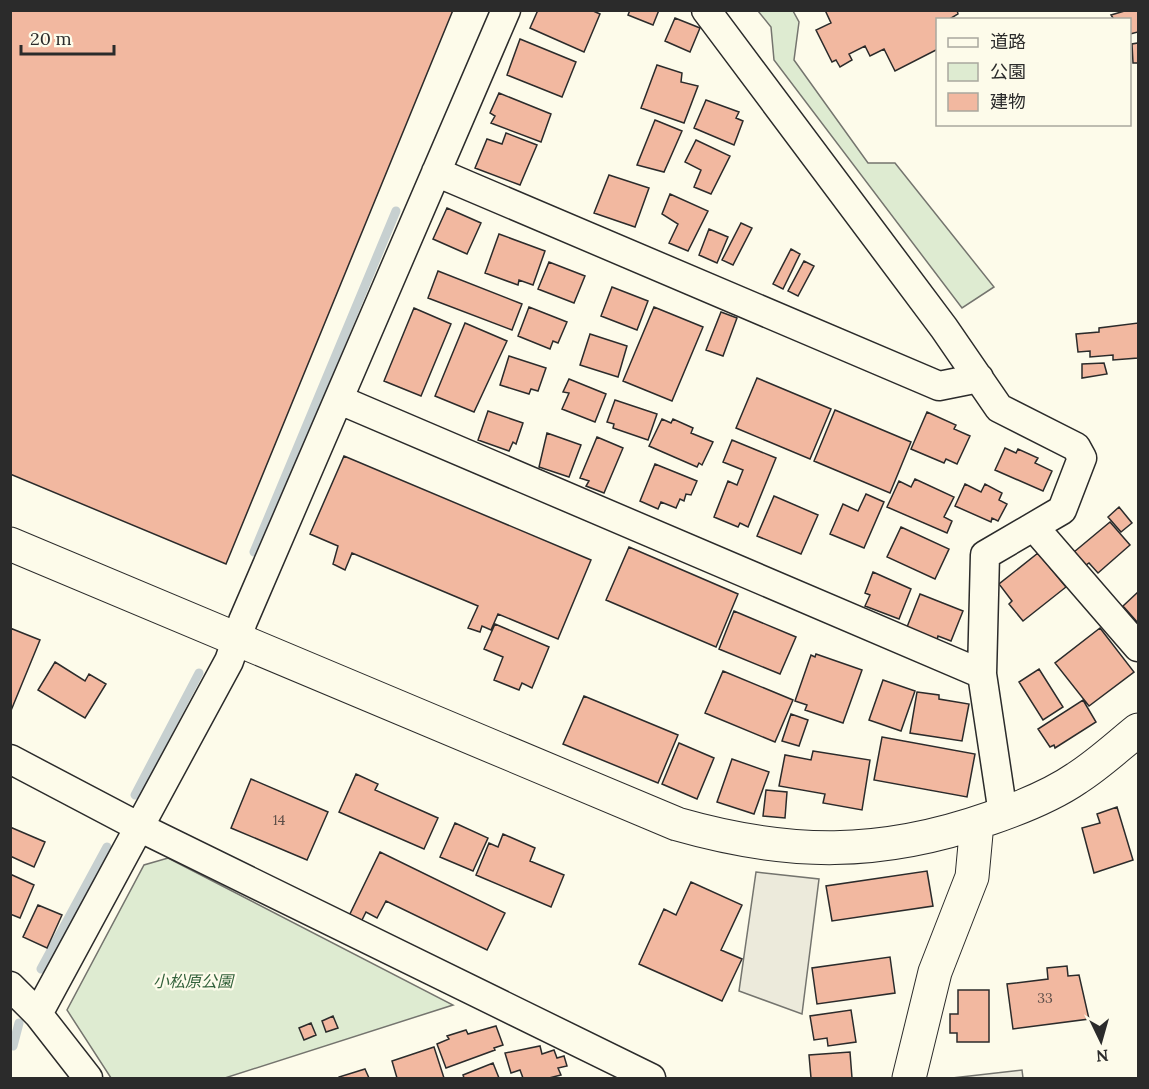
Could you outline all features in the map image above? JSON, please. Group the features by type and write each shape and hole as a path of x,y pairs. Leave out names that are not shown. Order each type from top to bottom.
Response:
{"street":[{"path":"38,1014 141,828 229,661 236,638 506,10"},
{"path":"706,10 944,327 999,408 1076,447 1082,458 1062,510 985,555 982,674 990,819 972,877 935,972 909,1078"},
{"path":"436,172 939,386 979,378"},
{"path":"340,400 982,674"},
{"path":"1034,527 1138,647"},
{"path":"10,544 666,819 712,834 785,846 864,848 900,843 990,819 1039,800 1077,778 1138,730"},
{"path":"10,759 141,828 637,1077"},
{"path":"10,986 38,1014 88,1078"}],"green space":[{"path":"758,11 793,11 799,22 794,60 868,163 895,163 994,287 962,308 774,60 771,27"},
{"name":"小松原公園","path":"168,858 453,1005 225,1078 111,1078 67,1010 144,865"}],"shaded area":[{"path":"756,872 819,879 802,1014 739,991"},
{"path":"1022,1070 1023,1078 952,1078"}],"building":[{"path":"10,10 453,10 226,564 10,474"},
{"path":"538,10 591,10 600,14 584,52 530,28"},
{"path":"630,10 659,10 653,25 628,15"},
{"path":"825,10 957,10 958,14 951,18 936,18 936,50 895,71 884,49 870,56 865,46 849,54 852,60 840,67 836,60 832,62 816,30 831,23"},
{"path":"1128,10 1138,10 1138,32 1131,34 1131,18 1113,18 1111,15"},
{"path":"675,18 700,28 690,52 665,41"},
{"path":"520,39 576,62 562,97 507,75"},
{"path":"1138,43 1138,63 1133,63 1132,44"},
{"path":"657,65 682,73 681,82 698,86 684,123 641,108"},
{"path":"499,93 551,114 541,142 491,123 495,116 490,113"},
{"path":"706,100 739,112 736,118 743,121 734,145 694,128"},
{"path":"655,120 682,131 664,172 637,165"},
{"path":"506,133 537,145 520,185 475,168 487,139 502,144"},
{"path":"696,140 730,156 711,194 694,187 701,170 685,162"},
{"path":"609,175 649,188 635,227 594,213"},
{"path":"670,194 708,211 688,251 669,243 678,224 662,214"},
{"path":"447,208 481,223 467,254 433,239"},
{"path":"741,223 752,228 733,265 722,260"},
{"path":"709,229 728,237 717,263 699,255"},
{"path":"499,234 545,251 533,285 519,280 518,285 485,273"},
{"path":"791,249 800,254 783,289 773,284"},
{"path":"804,261 814,266 798,296 788,291"},
{"path":"549,262 585,276 574,303 538,289"},
{"path":"438,271 522,304 512,330 428,298"},
{"path":"612,287 648,301 637,330 601,316"},
{"path":"529,307 567,322 558,343 553,341 550,349 518,336"},
{"path":"654,307 703,327 672,401 623,381"},
{"path":"414,308 451,324 421,396 384,381"},
{"path":"721,312 737,318 723,356 706,350"},
{"path":"465,323 507,341 474,412 435,396"},
{"path":"1138,323 1138,358 1113,360 1113,355 1090,357 1090,351 1078,352 1076,334 1099,332 1099,328"},
{"path":"590,334 627,346 618,377 580,365"},
{"path":"509,356 546,368 538,391 531,389 529,394 500,385"},
{"path":"1104,363 1107,374 1082,378 1082,364"},
{"path":"757,378 831,409 810,459 736,428"},
{"path":"569,379 606,394 595,422 562,409 569,393 563,392"},
{"path":"615,400 657,414 648,440 613,428 614,424 607,422"},
{"path":"835,410 911,442 890,493 814,461"},
{"path":"488,411 523,423 516,444 513,442 509,451 478,440"},
{"path":"927,412 956,425 954,429 970,436 957,464 946,459 944,463 911,449"},
{"path":"662,419 671,423 673,419 693,428 691,433 713,442 702,465 699,463 697,467 649,446"},
{"path":"547,433 581,445 569,477 539,467"},
{"path":"597,437 623,448 604,493 586,486 589,481 580,478"},
{"path":"732,440 776,458 748,527 740,523 738,527 714,517 728,481 737,485 743,470 723,462"},
{"path":"1005,448 1016,453 1018,449 1038,458 1035,463 1052,471 1043,491 995,470"},
{"path":"344,456 591,560 558,639 498,614 491,630 482,626 480,632 468,628 478,606 352,553 345,570 333,564 338,546 310,534"},
{"path":"655,464 697,481 691,495 686,494 684,501 680,499 676,508 661,502 658,509 640,501"},
{"path":"915,479 954,497 944,517 952,521 947,533 887,507 899,481 911,487"},
{"path":"965,484 981,492 985,484 1002,493 999,500 1007,504 998,521 992,518 991,522 955,506"},
{"path":"866,494 884,502 864,548 830,534 843,504 858,511"},
{"path":"774,496 818,515 801,554 757,536"},
{"path":"1119,507 1132,523 1121,532 1108,517"},
{"path":"1110,522 1130,545 1098,573 1089,563 1086,565 1074,552"},
{"path":"901,527 949,549 935,579 887,557"},
{"path":"629,547 738,594 716,647 606,600"},
{"path":"1038,553 1066,587 1023,621 1009,604 1012,601 999,584"},
{"path":"873,572 911,589 899,619 865,606 870,595 865,593"},
{"path":"1138,592 1138,623 1123,606"},
{"path":"920,594 963,611 951,641 938,636 937,640 907,627"},
{"path":"734,611 796,637 780,674 719,649"},
{"path":"495,624 549,647 532,688 522,683 519,690 494,680 503,657 484,649"},
{"path":"10,628 40,640 10,713"},
{"path":"1100,628 1134,672 1089,706 1055,663"},
{"path":"816,654 862,670 843,723 805,710 807,705 795,701 811,655 815,657"},
{"path":"55,662 85,681 89,674 106,684 85,718 38,690"},
{"path":"1039,669 1063,707 1043,720 1019,682"},
{"path":"723,671 793,700 775,742 705,713"},
{"path":"883,680 915,691 901,731 869,720"},
{"path":"917,692 939,695 939,699 969,704 962,741 910,733"},
{"path":"584,696 678,735 658,783 563,744"},
{"path":"1083,700 1096,722 1055,748 1054,745 1050,747 1038,729"},
{"path":"791,714 808,720 799,746 782,741"},
{"path":"882,737 975,754 967,797 874,780"},
{"path":"679,743 714,758 697,799 662,784"},
{"path":"813,751 870,760 862,810 823,803 825,794 779,786 785,755 811,760"},
{"path":"732,759 769,772 754,814 717,802"},
{"path":"356,774 378,784 375,790 438,818 424,849 339,812"},
{"path":"251,779 328,812 307,860 231,828"},
{"path":"766,790 787,792 785,818 763,816"},
{"path":"1117,807 1133,860 1094,873 1082,828 1100,823 1097,814"},
{"path":"455,823 488,838 473,871 440,857"},
{"path":"10,827 45,842 34,867 10,856"},
{"path":"503,834 535,848 530,861 564,875 551,907 476,875 489,843 498,847"},
{"path":"380,852 505,913 487,950 386,901 377,918 366,912 360,924 348,918"},
{"path":"927,871 933,906 832,921 826,886"},
{"path":"10,874 34,885 20,918 10,914"},
{"path":"691,882 742,905 721,950 742,959 722,1001 639,964 664,909 676,915"},
{"path":"38,905 62,915 47,948 23,937"},
{"path":"890,957 895,993 817,1004 812,968"},
{"path":"1067,966 1068,976 1079,975 1089,1019 1013,1029 1007,984 1048,979 1047,968"},
{"path":"958,990 989,990 989,1042 957,1042 957,1033 950,1033 950,1014 958,1014"},
{"path":"851,1010 856,1042 828,1046 827,1038 814,1040 810,1016"},
{"path":"333,1016 338,1028 326,1032 322,1021"},
{"path":"311,1023 316,1035 304,1040 299,1028"},
{"path":"496,1026 503,1045 446,1068 437,1044 449,1039 447,1036 466,1030 468,1034"},
{"path":"540,1046 542,1054 554,1050 557,1058 564,1056 567,1066 558,1068 561,1075 549,1078 523,1078 520,1070 511,1073 505,1053"},
{"path":"434,1047 444,1078 397,1078 392,1061"},
{"path":"850,1052 852,1078 811,1078 809,1055"},
{"path":"493,1063 499,1078 464,1078 463,1075"},
{"path":"365,1069 369,1078 339,1078 339,1077"}],"waterway":[{"path":"254,552 396,211"},
{"path":"135,795 199,673"},
{"path":"41,969 107,847"},
{"path":"13,1046 19,1023"}]}
